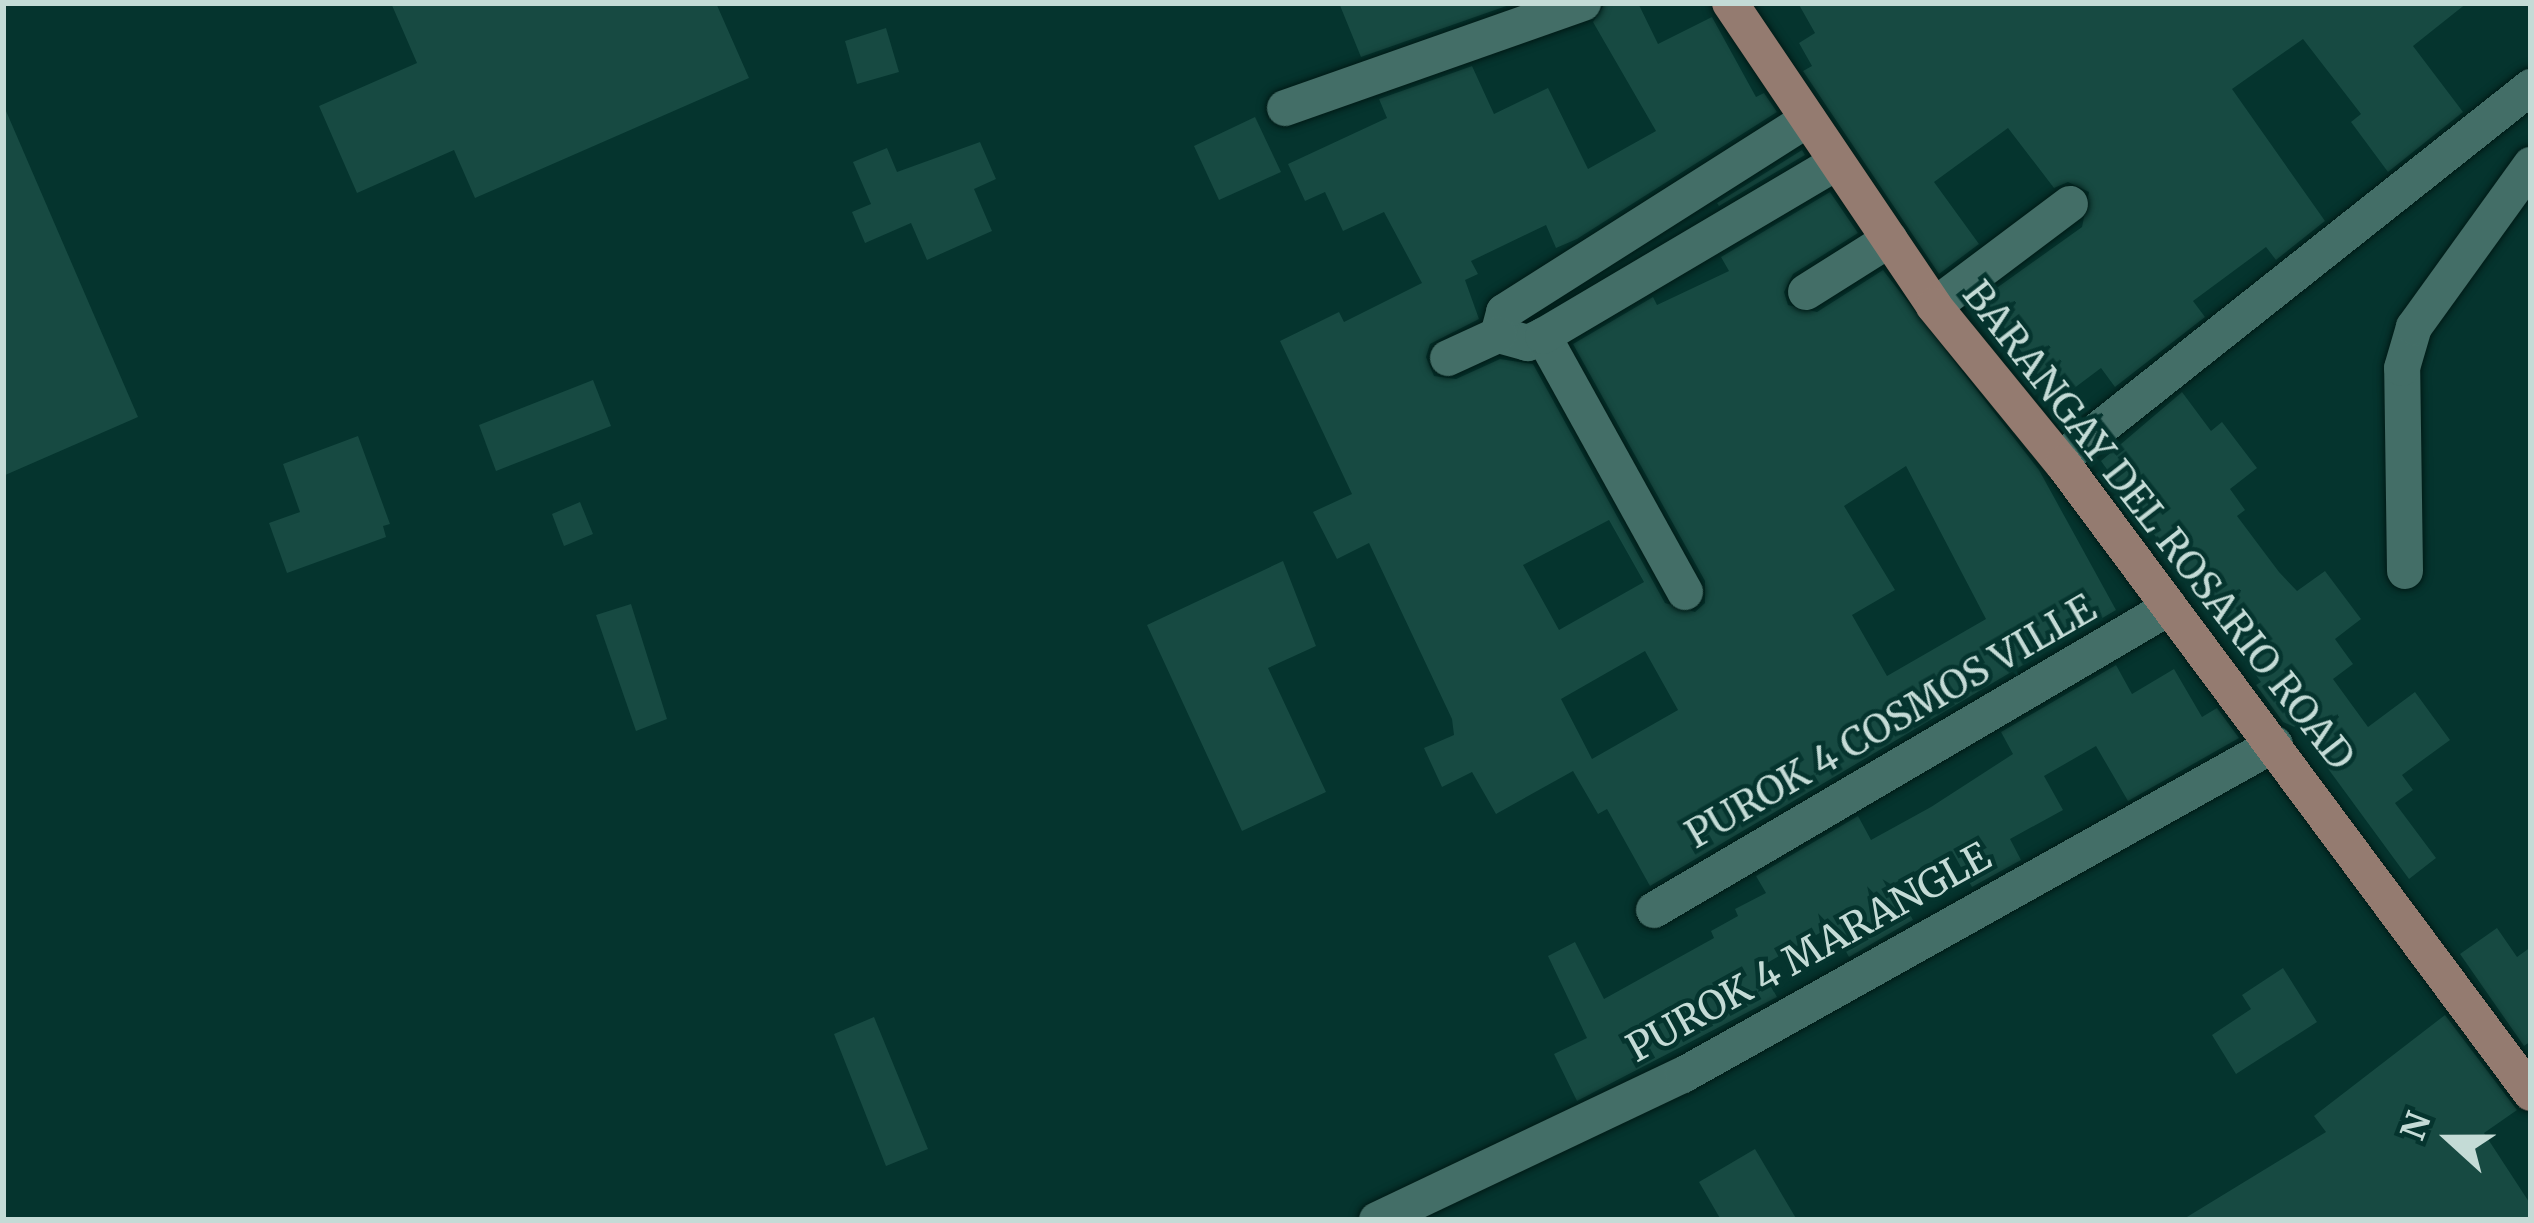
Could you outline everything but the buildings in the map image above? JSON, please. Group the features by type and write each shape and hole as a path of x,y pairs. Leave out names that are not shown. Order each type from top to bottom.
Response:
{"main road":[{"name":"BARANGAY DEL ROSARIO ROAD","path":"1730,3 1834,164 1934,306 2060,460 2531,1093"}],"street":[{"path":"1286,108 1582,3"},
{"path":"2060,460 2525,106"},
{"path":"1498,335 1513,303 1808,119"},
{"path":"1448,358 1498,335 1528,343 1543,336 1834,164"},
{"path":"2405,571 2402,368 2414,327 2531,165"},
{"path":"1934,306 2071,204"},
{"path":"1806,292 1890,239"},
{"path":"1543,336 1685,592"},
{"name":"PUROK 4 COSMOS VILLE","path":"1654,910 2170,607"},
{"name":"PUROK 4 MARANGLE","path":"1377,1220 1683,1075 2275,744"}]}
